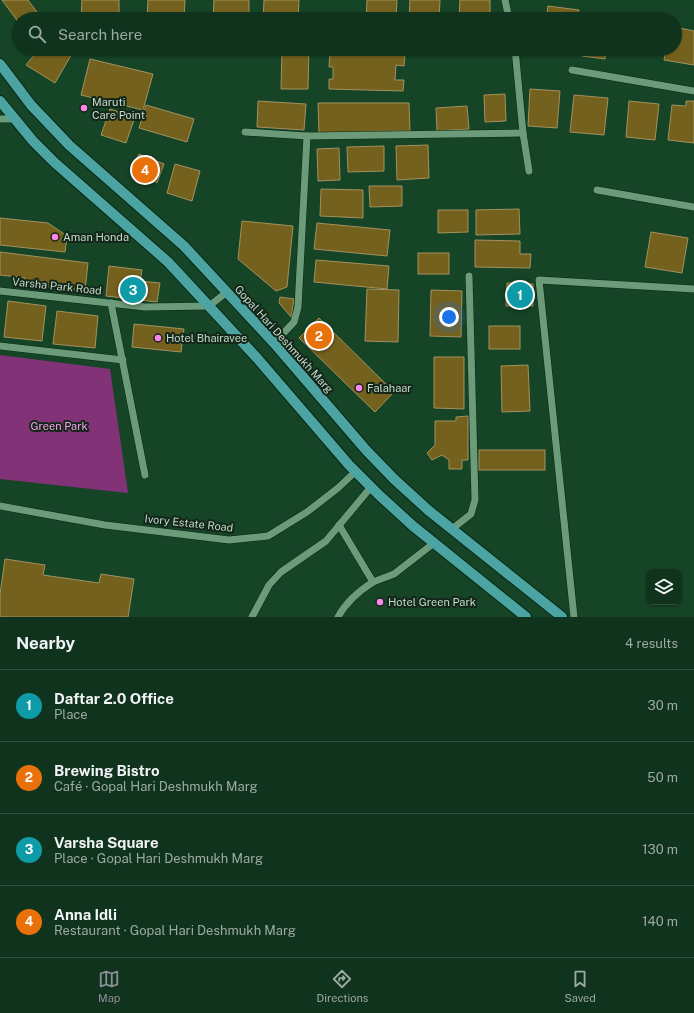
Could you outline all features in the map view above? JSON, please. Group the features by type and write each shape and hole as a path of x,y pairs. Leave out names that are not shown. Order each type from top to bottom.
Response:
{"main road":[{"name":"Gopal Hari Deshmukh Marg","path":"0,64 31,105 69,145 184,246 274,343 366,450 428,510 562,617"},
{"path":"0,101 14,119 54,162 168,262 257,358 356,471 372,487 413,526 526,617"}],"street":[{"path":"505,0 508,12"},
{"path":"516,56 524,133 530,171"},
{"path":"572,70 694,91"},
{"path":"0,119 14,119"},
{"path":"246,132 307,136 524,133"},
{"path":"274,343 294,322 298,307 307,136"},
{"path":"597,190 694,208"},
{"path":"452,529 471,514 475,500 469,276"},
{"path":"574,617 539,280 694,289"},
{"name":"Varsha Park Road","path":"0,291 146,307 209,306"},
{"path":"209,306 227,292"},
{"path":"111,303 145,475"},
{"path":"0,346 123,360"},
{"name":"Ivory Estate Road","path":"0,506 105,525 229,540 268,536 307,512 338,488 356,471"},
{"path":"252,617 269,585 281,572 326,541 372,487"},
{"path":"339,525 373,582"},
{"path":"338,617 346,604 360,591 373,582 394,574 434,543"}],"green space":[{"name":"Green Park","path":"0,355 110,369 128,493 0,479"}],"building":[{"path":"2,0 28,0 37,12 12,12 12,14"},
{"path":"82,0 119,0 119,12 81,12"},
{"path":"148,0 185,0 184,12 147,12"},
{"path":"214,0 249,0 249,12 213,12"},
{"path":"264,0 299,0 298,12 263,12"},
{"path":"367,0 397,0 396,12 366,12"},
{"path":"410,0 440,0 439,12 409,12"},
{"path":"460,0 490,0 490,12 459,12"},
{"path":"548,6 579,10 579,12 547,12"},
{"path":"682,28 694,31 694,65 664,60 665,56 682,56"},
{"path":"33,56 71,56 55,83 26,65"},
{"path":"282,56 309,56 308,89 281,89"},
{"path":"330,56 405,56 404,66 396,65 395,80 404,80 403,91 329,89 329,79 333,79 333,67 329,67"},
{"path":"582,56 605,56 605,59"},
{"path":"90,59 153,74 143,110 81,95"},
{"path":"530,89 560,91 557,128 528,126"},
{"path":"505,94 506,121 485,122 484,95"},
{"path":"574,95 608,98 604,135 570,132"},
{"path":"258,101 306,104 304,130 257,127"},
{"path":"629,101 659,104 655,140 626,137"},
{"path":"686,101 694,101 694,143 668,140 672,105 686,106"},
{"path":"318,103 409,103 410,131 319,133"},
{"path":"146,105 194,119 187,142 139,128"},
{"path":"467,106 469,129 437,131 436,108"},
{"path":"110,109 135,117 126,143 101,135"},
{"path":"428,145 429,178 397,180 396,146"},
{"path":"384,146 384,171 348,172 347,147"},
{"path":"339,148 340,180 318,181 317,149"},
{"path":"139,154 164,164 157,183 134,166"},
{"path":"175,164 200,171 192,201 167,193"},
{"path":"369,186 402,186 402,206 370,207"},
{"path":"321,189 363,190 363,218 320,216"},
{"path":"519,209 520,234 476,235 476,210"},
{"path":"438,210 468,210 468,232 438,233"},
{"path":"0,218 48,223 67,236 65,252 0,245"},
{"path":"242,221 293,226 287,287 276,291 238,259"},
{"path":"317,223 390,230 387,256 314,249"},
{"path":"651,232 688,238 682,273 645,267"},
{"path":"475,240 520,241 520,254 531,254 530,268 475,267"},
{"path":"0,252 88,263 85,291 24,284 25,278 0,275"},
{"path":"418,253 449,253 449,274 418,274"},
{"path":"316,260 389,266 387,289 314,282"},
{"path":"109,266 142,270 140,281 160,283 157,302 106,296"},
{"path":"507,283 533,284 533,306 506,306"},
{"path":"367,289 399,290 398,342 365,341"},
{"path":"431,290 462,291 461,337 430,336"},
{"path":"280,297 294,299 291,317 279,303"},
{"path":"8,301 46,306 42,341 4,337"},
{"path":"57,311 98,316 95,348 53,344"},
{"path":"319,318 394,392 375,412 299,338"},
{"name":"Hotel Bhairavee","path":"134,324 184,329 181,352 132,347"},
{"path":"489,326 520,326 520,349 489,349"},
{"path":"434,357 464,357 464,409 434,408"},
{"path":"528,365 530,411 502,412 501,366"},
{"path":"468,416 468,460 462,460 462,469 449,469 449,460 442,455 432,460 427,453 435,445 435,421 456,421 456,417"},
{"path":"479,450 545,450 545,470 479,470"},
{"path":"5,559 45,565 43,575 99,583 101,574 134,579 128,617 0,617 0,594"}],"place":[{"name":"Maruti Care Point","path":"84,108"},
{"name":"Anna Idli","path":"145,170"},
{"name":"Aman Honda","path":"55,237"},
{"name":"Varsha Square","path":"133,290"},
{"name":"Daftar 2.0 Office","path":"520,295"},
{"name":"Brewing Bistro","path":"319,336"},
{"name":"Hotel Bhairavee","path":"158,338"},
{"name":"Falahaar","path":"359,388"},
{"name":"Hotel Green Park","path":"380,602"}]}
